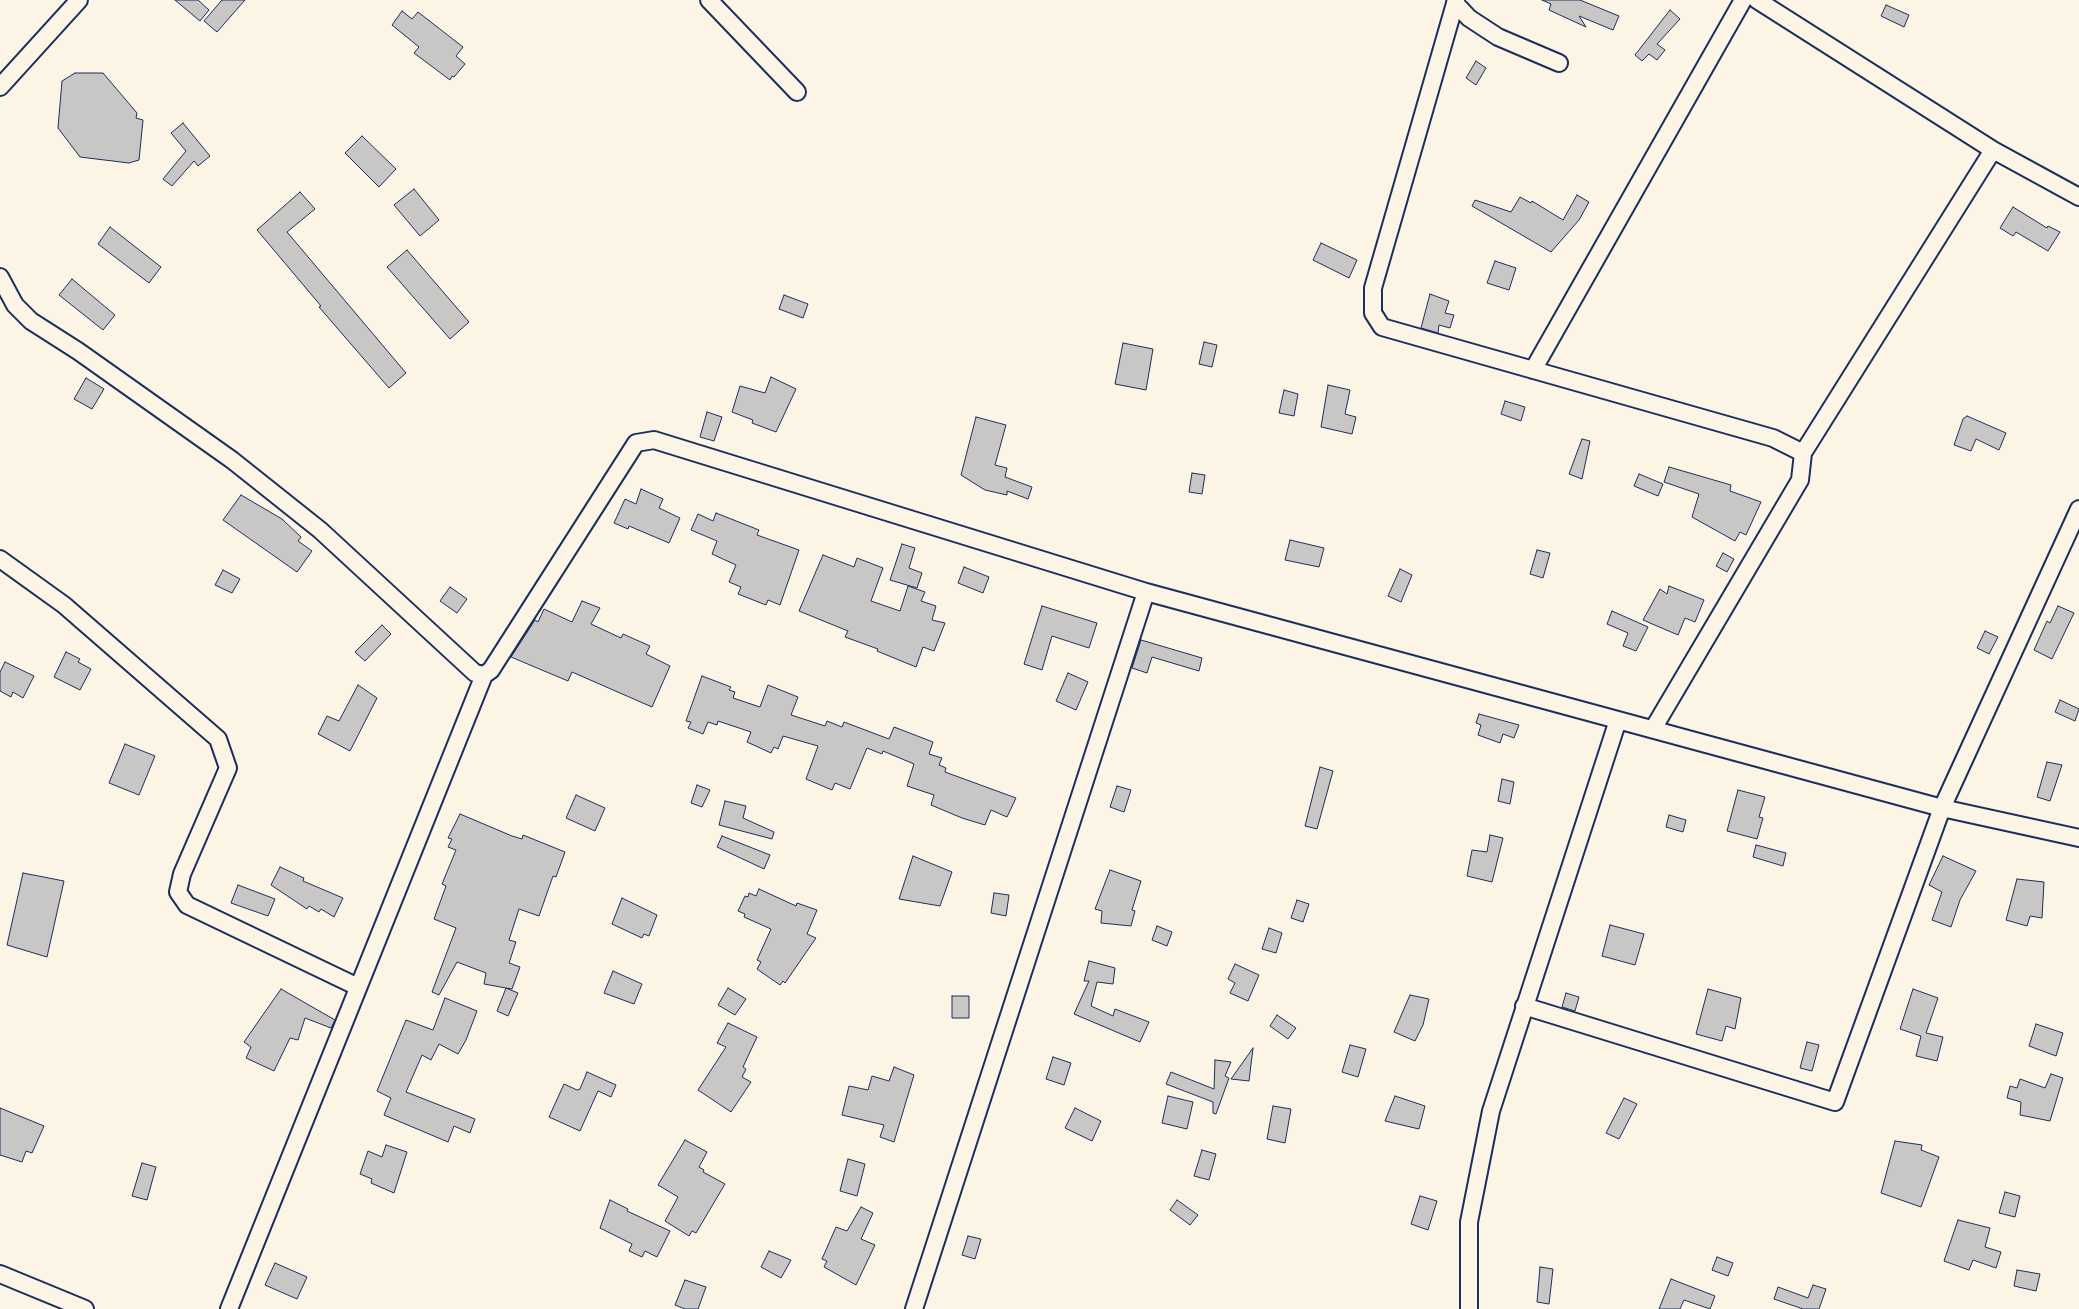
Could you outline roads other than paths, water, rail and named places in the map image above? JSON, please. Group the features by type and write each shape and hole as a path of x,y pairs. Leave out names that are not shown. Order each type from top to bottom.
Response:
{"street":[{"path":"0,87 79,0"},
{"path":"709,0 797,92"},
{"path":"1533,370 1743,0"},
{"path":"1757,0 1993,150 2079,197"},
{"path":"1456,1 1373,288 1373,313 1382,327 1773,438 1803,453"},
{"path":"1456,1 1469,18 1498,37 1560,63"},
{"path":"1653,729 1800,480 1803,453 1993,150"},
{"path":"0,277 15,305 31,321 78,351 232,460 320,530 475,673 484,675"},
{"path":"229,1309 484,675 491,670 636,443 646,440 654,440 1146,592 1942,808 2079,838"},
{"path":"1524,1006 1835,1102 1942,808 2079,509"},
{"path":"0,559 64,605 218,739 228,768 182,874 178,892 187,905 358,987"},
{"path":"914,1309 1146,592"},
{"path":"1470,1309 1468,1222 1491,1110 1618,720"},
{"path":"0,1274 85,1309"}]}
